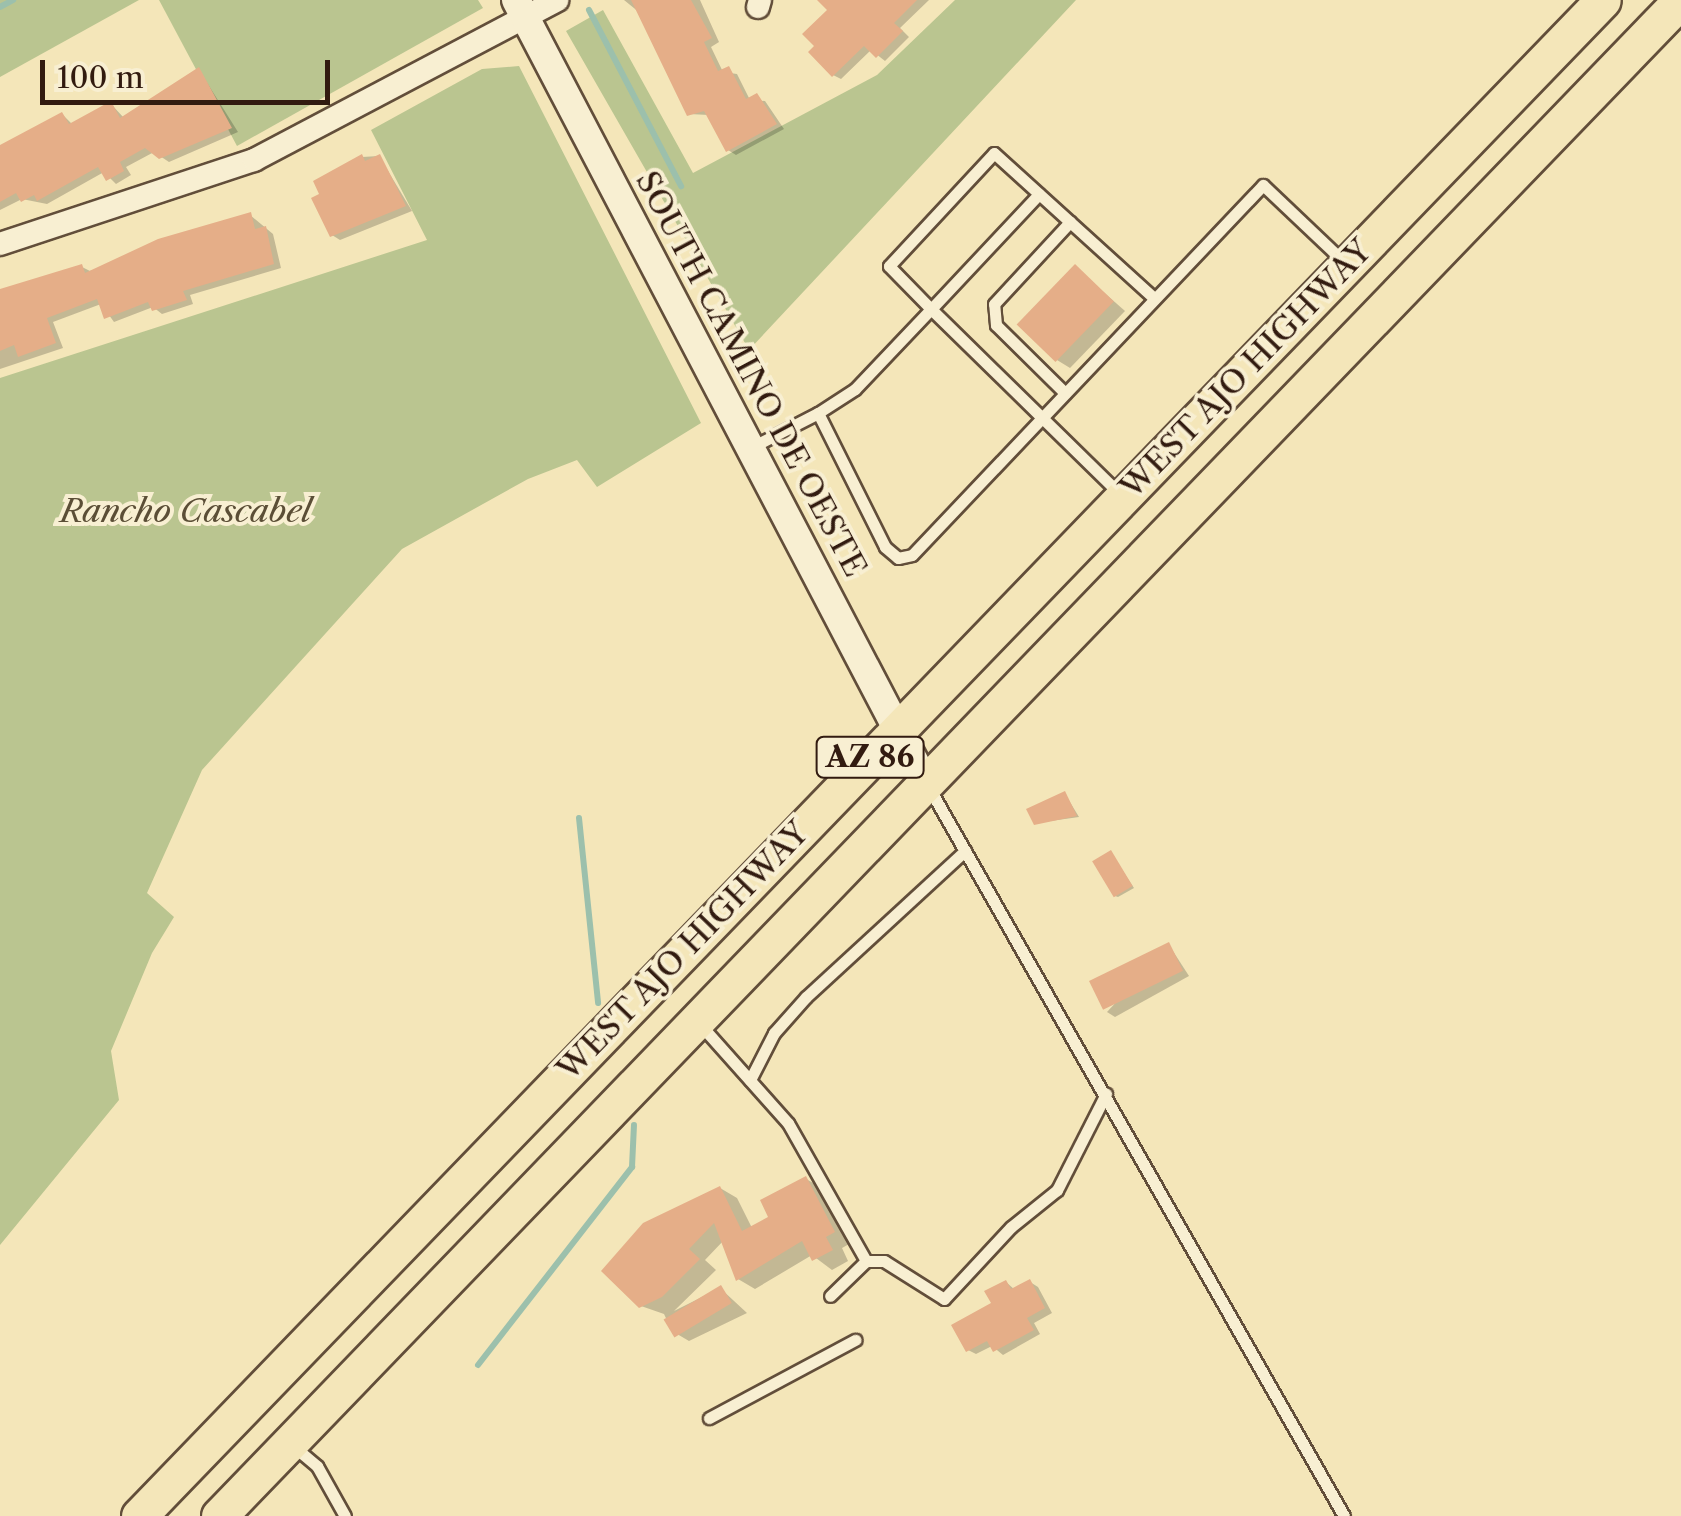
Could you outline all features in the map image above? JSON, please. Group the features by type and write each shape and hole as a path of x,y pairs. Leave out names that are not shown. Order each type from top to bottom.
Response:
{"main road":[{"name":"WEST AJO HIGHWAY","path":"139,1516 1603,0"},
{"name":"WEST AJO HIGHWAY","path":"219,1516 924,780 1681,0"}],"street":[{"path":"0,244 254,160 520,9 558,0"},
{"name":"SOUTH CAMINO DE OESTE","path":"520,9 924,780"}],"lane":[{"path":"1122,496 889,266 994,153 1154,298"},
{"path":"818,412 885,548 898,558 912,555 1262,184 1347,265"},
{"path":"750,448 855,389 1039,194"},
{"path":"1065,393 996,326 994,304 1070,222"},
{"path":"924,780 1344,1516"},
{"path":"750,1080 774,1033 806,997 966,850"},
{"path":"696,1019 788,1123 866,1261"},
{"path":"830,1296 866,1261 884,1261 944,1299 1011,1227 1057,1190 1106,1094"},
{"path":"710,1418 854,1340"},
{"path":"289,1442 316,1466 345,1516"}],"green space":[{"path":"0,0 139,0 0,77"},
{"path":"159,0 478,0 483,8 237,146"},
{"path":"955,0 1076,0 749,350 566,31 603,10 693,173 877,75"},
{"name":"Rancho Cascabel","path":"519,66 701,423 597,487 577,460 528,479 402,549 202,770 147,893 174,917 152,953 111,1051 119,1100 0,1245 0,378 427,240 371,130 482,69"}],"building":[{"path":"631,0 691,0 712,38 704,42 718,71 729,66 746,99 757,93 777,124 726,152 704,111 687,116"},
{"path":"817,0 917,0 894,23 903,31 876,58 864,46 832,77 808,52 814,46 802,34 827,10"},
{"path":"199,67 232,128 159,159 145,148 120,162 124,171 106,181 98,167 37,201 34,195 21,202 16,193 0,202 0,145 62,112 69,124 111,101 120,118"},
{"path":"362,154 365,161 380,154 406,206 330,237 311,198 319,194 313,181"},
{"path":"251,212 255,229 266,226 274,264 183,291 187,300 152,311 148,302 104,319 97,299 47,318 56,343 18,357 14,345 0,351 0,289 82,264 85,273 158,239"},
{"path":"1075,264 1114,302 1055,362 1017,324"},
{"path":"1065,791 1077,816 1034,825 1026,809"},
{"path":"1111,850 1133,886 1114,897 1092,861"},
{"path":"1169,942 1183,971 1103,1010 1089,981"},
{"path":"806,1176 835,1232 826,1237 833,1250 812,1261 802,1241 736,1281 714,1223 689,1249 700,1259 662,1297 639,1308 601,1271 643,1223 720,1186 742,1231 768,1217 760,1200"},
{"path":"1030,1279 1045,1308 1027,1318 1034,1330 993,1352 987,1341 966,1352 951,1325 991,1303 984,1291 1006,1280 1011,1289"},
{"path":"721,1285 732,1303 674,1338 664,1320"}],"waterway":[{"path":"0,7 13,0"},
{"path":"589,10 681,186"},
{"path":"579,818 598,1003"},
{"path":"478,1365 632,1167 634,1125"}]}
